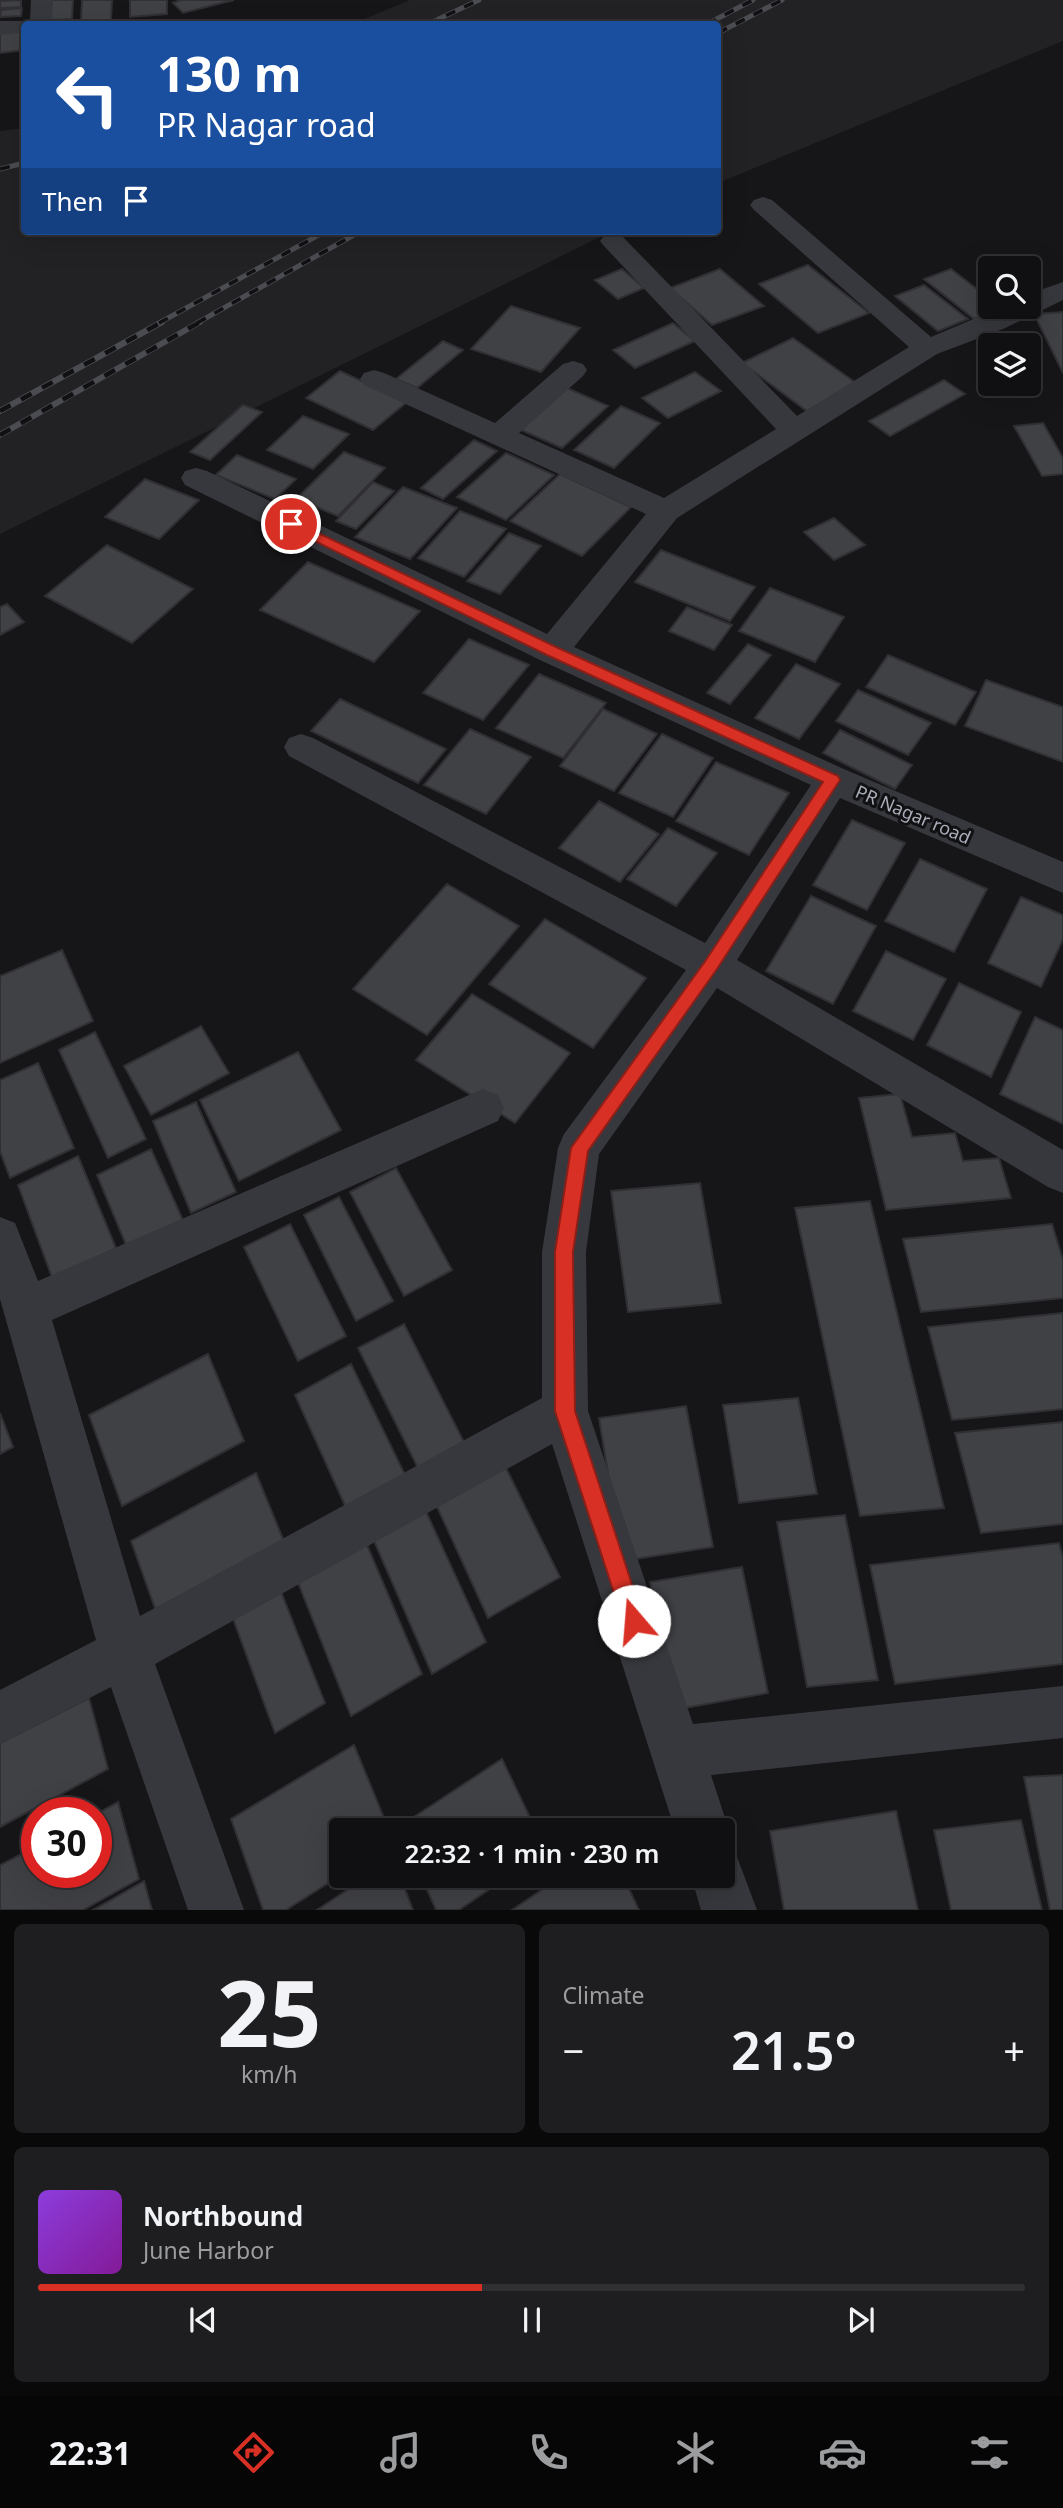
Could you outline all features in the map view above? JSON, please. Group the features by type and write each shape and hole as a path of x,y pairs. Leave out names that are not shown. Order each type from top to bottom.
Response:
{"street":[{"path":"41,21 42,0"},
{"path":"0,28 21,26"},
{"path":"763,205 927,348"},
{"path":"613,241 795,430"},
{"path":"1041,299 1063,290"},
{"path":"552,651 666,511 927,348 1001,319"},
{"path":"500,434 573,370"},
{"path":"374,379 666,511"},
{"name":"PR Nagar road","path":"196,478 552,651 833,780 1063,878"},
{"path":"301,747 712,965 1063,1174"},
{"path":"698,1818 565,1411 564,1252 579,1148 712,965 833,780"},
{"path":"26,1309 483,1108"},
{"path":"0,1238 26,1309 125,1653 216,1909"},
{"path":"0,1718 125,1653 565,1411"},
{"path":"676,1752 1063,1712"},
{"path":"722,1888 729,1909"}],"shaded area":[{"path":"410,0 1063,0 1063,41 721,182 721,21 359,21"},
{"path":"21,128 21,235 604,235 0,534 0,131"}],"building":[{"path":"21,0 21,7 0,8 0,1"},
{"path":"51,0 73,0 72,19 50,20"},
{"path":"82,0 112,0 111,20 81,21"},
{"path":"130,0 167,0 167,14 130,17"},
{"path":"181,0 234,0 183,13 173,3"},
{"path":"22,8 21,16 0,17 1,10"},
{"path":"21,31 21,50 0,53 0,33"},
{"path":"808,265 869,313 818,333 759,284"},
{"path":"622,269 644,288 618,299 595,280"},
{"path":"720,269 764,306 712,325 670,288"},
{"path":"951,269 978,290 978,317 974,319 924,279"},
{"path":"924,285 968,319 938,331 895,296"},
{"path":"511,306 580,328 541,372 471,349"},
{"path":"1063,312 1063,373 1036,319 1041,319 1041,314"},
{"path":"673,323 695,341 635,368 613,350"},
{"path":"793,338 859,385 808,412 742,363"},
{"path":"443,341 463,350 417,388 396,379"},
{"path":"340,371 407,402 373,430 306,398"},
{"path":"695,372 721,391 668,418 642,398"},
{"path":"944,380 965,394 890,436 869,421"},
{"path":"567,388 608,406 562,448 521,430"},
{"path":"243,405 262,412 210,460 190,452"},
{"path":"621,406 660,423 614,468 574,450"},
{"path":"303,416 349,434 313,469 267,450"},
{"path":"1043,423 1063,458 1063,474 1042,476 1014,426"},
{"path":"474,440 497,451 443,499 421,488"},
{"path":"344,452 385,468 338,516 296,499"},
{"path":"506,453 554,475 506,520 457,497"},
{"path":"237,455 296,479 275,499 216,475"},
{"path":"560,474 631,507 582,556 510,521"},
{"path":"145,479 199,500 159,539 105,517"},
{"path":"373,482 394,491 356,529 336,521"},
{"path":"403,487 457,508 410,559 355,537"},
{"path":"460,511 506,529 464,577 418,558"},
{"path":"834,518 865,545 834,560 804,532"},
{"path":"509,533 541,546 500,594 467,581"},
{"path":"107,545 193,589 132,643 45,596"},
{"path":"661,550 755,587 730,621 635,582"},
{"path":"308,562 420,611 374,662 260,610"},
{"path":"770,588 844,617 815,662 739,631"},
{"path":"7,604 24,622 0,635 0,607"},
{"path":"687,607 732,625 714,650 669,631"},
{"path":"469,639 529,665 483,720 423,693"},
{"path":"748,644 771,655 730,704 707,693"},
{"path":"888,655 976,692 955,725 866,687"},
{"path":"796,664 840,684 799,739 755,718"},
{"path":"539,674 606,703 563,758 496,728"},
{"path":"986,680 1063,707 1063,762 965,726"},
{"path":"858,690 931,723 908,755 836,721"},
{"path":"340,699 446,749 418,783 311,731"},
{"path":"603,709 657,734 614,791 560,766"},
{"path":"470,729 531,757 486,814 424,785"},
{"path":"840,730 912,765 895,789 823,753"},
{"path":"662,734 713,758 673,817 619,793"},
{"path":"716,762 789,793 749,855 676,821"},
{"path":"599,801 659,834 620,882 559,848"},
{"path":"852,820 905,843 867,910 813,885"},
{"path":"668,828 717,853 676,906 627,879"},
{"path":"920,859 987,889 954,952 885,921"},
{"path":"447,884 519,926 427,1035 353,989"},
{"path":"811,896 876,926 833,1004 766,971"},
{"path":"1021,897 1063,915 1063,939 1041,987 988,963"},
{"path":"545,919 646,978 593,1048 489,984"},
{"path":"62,950 93,1021 0,1063 0,976"},
{"path":"886,951 946,979 913,1040 853,1011"},
{"path":"959,983 1021,1012 991,1077 927,1045"},
{"path":"472,994 570,1053 515,1123 416,1060"},
{"path":"1035,1017 1063,1030 1063,1124 1000,1094"},
{"path":"201,1026 229,1073 151,1115 124,1066"},
{"path":"95,1032 146,1139 108,1158 59,1050"},
{"path":"298,1052 341,1130 239,1181 200,1100"},
{"path":"38,1063 74,1148 10,1178 0,1151 0,1080"},
{"path":"900,1094 912,1137 955,1133 963,1161 999,1158 1011,1198 886,1210 859,1098"},
{"path":"196,1102 236,1192 191,1213 153,1121"},
{"path":"151,1149 187,1229 131,1257 97,1175"},
{"path":"78,1156 116,1248 53,1280 18,1185"},
{"path":"396,1168 452,1270 404,1296 350,1192"},
{"path":"700,1183 721,1303 628,1312 611,1191"},
{"path":"339,1197 393,1301 356,1321 304,1215"},
{"path":"870,1201 944,1508 860,1516 795,1208"},
{"path":"290,1224 346,1336 298,1361 244,1247"},
{"path":"1052,1224 1063,1260 1063,1298 921,1312 903,1239"},
{"path":"1063,1313 1063,1409 952,1420 928,1327"},
{"path":"404,1324 467,1448 421,1474 358,1348"},
{"path":"208,1354 244,1441 122,1506 89,1415"},
{"path":"351,1364 411,1487 352,1521 295,1395"},
{"path":"798,1398 817,1494 739,1503 723,1405"},
{"path":"686,1406 713,1547 622,1561 599,1418"},
{"path":"0,1413 13,1447 0,1454"},
{"path":"1063,1422 1063,1524 981,1533 955,1433"},
{"path":"502,1460 560,1577 488,1618 433,1498"},
{"path":"256,1473 290,1556 162,1628 131,1541"},
{"path":"423,1505 486,1642 432,1674 371,1534"},
{"path":"845,1515 878,1680 807,1687 777,1522"},
{"path":"361,1531 422,1674 351,1716 293,1570"},
{"path":"1059,1543 1063,1557 1063,1664 895,1684 870,1565"},
{"path":"742,1567 768,1693 673,1710 650,1582"},
{"path":"276,1579 325,1703 275,1733 228,1605"},
{"path":"89,1698 108,1769 56,1797 21,1797 21,1816 0,1827 0,1743"},
{"path":"354,1745 384,1818 329,1818 329,1883 286,1910 263,1910 231,1819"},
{"path":"502,1759 530,1818 412,1818"},
{"path":"1063,1775 1063,1910 1050,1910 1024,1777"},
{"path":"118,1802 139,1879 83,1910 0,1910 0,1865 21,1854 21,1888 112,1888 112,1805"},
{"path":"896,1811 918,1910 784,1910 770,1831"},
{"path":"1021,1820 1042,1910 951,1910 934,1830"},
{"path":"144,1881 152,1910 93,1910"},
{"path":"350,1888 405,1888 413,1910 317,1910"},
{"path":"426,1888 491,1888 459,1910 436,1910"},
{"path":"544,1888 629,1888 639,1910 512,1910"}],"railway":[{"path":"434,21 479,0"},
{"path":"713,21 753,0"},
{"path":"721,31 782,0"},
{"path":"0,169 21,164"},
{"path":"159,323 319,235"},
{"path":"197,323 354,235"},
{"path":"0,411 162,322"},
{"path":"0,435 200,322"}],"route":[{"path":"291,524 552,651 833,780 712,965 579,1148 564,1252 565,1411 634,1621"}]}
